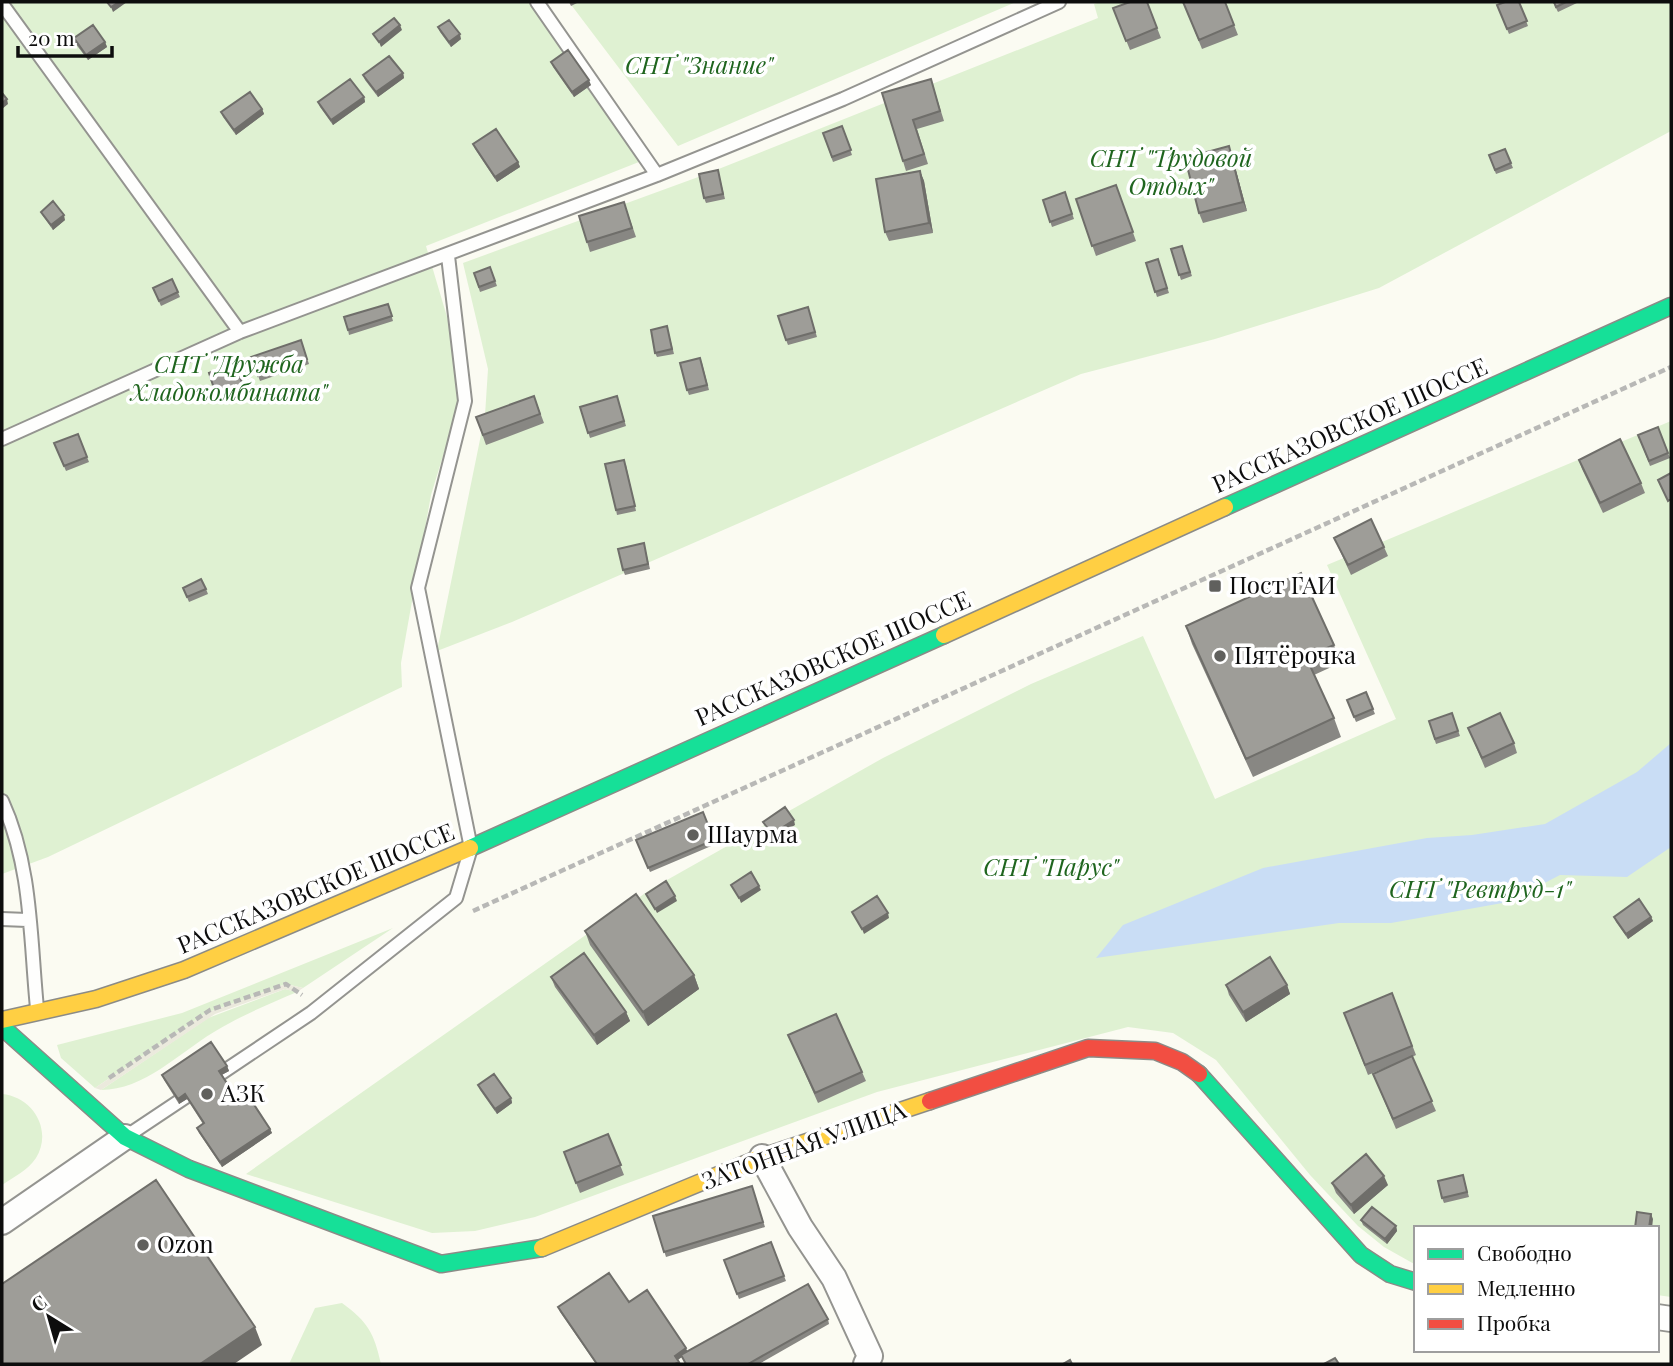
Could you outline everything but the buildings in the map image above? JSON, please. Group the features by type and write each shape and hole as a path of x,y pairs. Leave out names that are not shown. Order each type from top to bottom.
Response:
{"main road":[{"name":"РАССКАЗОВСКОЕ ШОССЕ","path":"2,1020 96,999 184,970 471,848 1671,306"},
{"name":"ЗАТОННАЯ УЛИЦА","path":"2,1027 125,1137 189,1169 441,1264 534,1251 762,1157 1088,1048 1137,1048 1163,1052 1187,1062 1212,1085 1360,1255 1390,1274 1414,1281"}],"street":[{"path":"2,1222 125,1137"},
{"path":"762,1157 800,1227 834,1278 870,1356 866,1364"}],"lane":[{"path":"537,2 657,175"},
{"path":"2,439 240,332 448,256 657,175 843,99 1057,2"},
{"path":"2,4 240,332"},
{"path":"125,1137 311,1013 456,898 471,848 418,588 465,401 448,256"},
{"path":"2,801 15,829 26,873 27,920 37,1012"},
{"path":"2,919 27,920"}],"path":[{"path":"461,917 1671,367"},
{"path":"106,1080 210,1010 286,984 302,995 314,989"}],"green space":[{"name":"СНТ \"Дружба Хладокомбината\"","path":"2,2 536,2 649,158 426,246 466,381 431,495 401,663 402,687 48,857 2,874"},
{"name":"СНТ \"Знание\"","path":"569,2 1016,2 678,146"},
{"name":"СНТ \"Трудовой Отдых\"","path":"1671,2 1671,131 1379,288 1215,339 1081,374 512,622 437,651 485,415 488,369 463,263 701,176 1098,18 1094,4"},
{"path":"1671,421 1671,1297 1659,1295 1659,1226 1414,1226 1414,1264 1384,1247 1358,1226 1310,1175 1216,1060 1173,1033 1128,1027 877,1092 535,1217 475,1231 432,1233 246,1174 651,889 883,758 1031,684 1143,636 1215,799 1396,719 1327,565"},
{"path":"393,928 303,988 286,984 206,1013 95,1088 61,1058 57,1045 182,1013"},
{"path":"285,989 297,992 224,1026 160,1069 132,1084 101,1090 208,1018"},
{"path":"2,1094 13,1096 31,1108 41,1126 42,1137 41,1147 33,1162 2,1185"},
{"path":"342,1303 369,1329 381,1364 289,1364 315,1308"}],"shaded area":[{"path":"286,984 303,988 297,992 285,989 215,1014 101,1090 95,1088 206,1013"}],"water":[{"path":"1671,743 1671,847 1627,877 1560,875 1508,902 1391,923 1339,923 1096,958 1123,925 1263,868 1427,838 1472,835 1545,824 1637,772"}],"traffic: fast":[{"path":"1225,507 1671,306"},
{"path":"470,848 944,635"},
{"path":"2,1027 125,1137 189,1169 441,1264 542,1248"},
{"path":"1199,1074 1361,1255 1390,1274 1414,1281"}],"traffic: slow":[{"path":"944,635 1225,507"},
{"path":"2,1020 96,999 184,970 470,848"},
{"path":"542,1248 762,1157 930,1101"}],"traffic: jam":[{"path":"930,1101 1088,1048 1155,1051 1182,1062 1199,1074"}],"place":[{"name":"Пост ГАИ","path":"1215,586"},
{"name":"Пятёрочка","path":"1220,656"},
{"name":"Шаурма","path":"693,835"},
{"name":"АЗК","path":"207,1094"},
{"name":"Ozon","path":"143,1245"}],"park label":[{"name":"СНТ \"Парус\"","path":"1051,868"},
{"name":"СНТ \"Ревтруд-1\"","path":"1480,890"}]}
